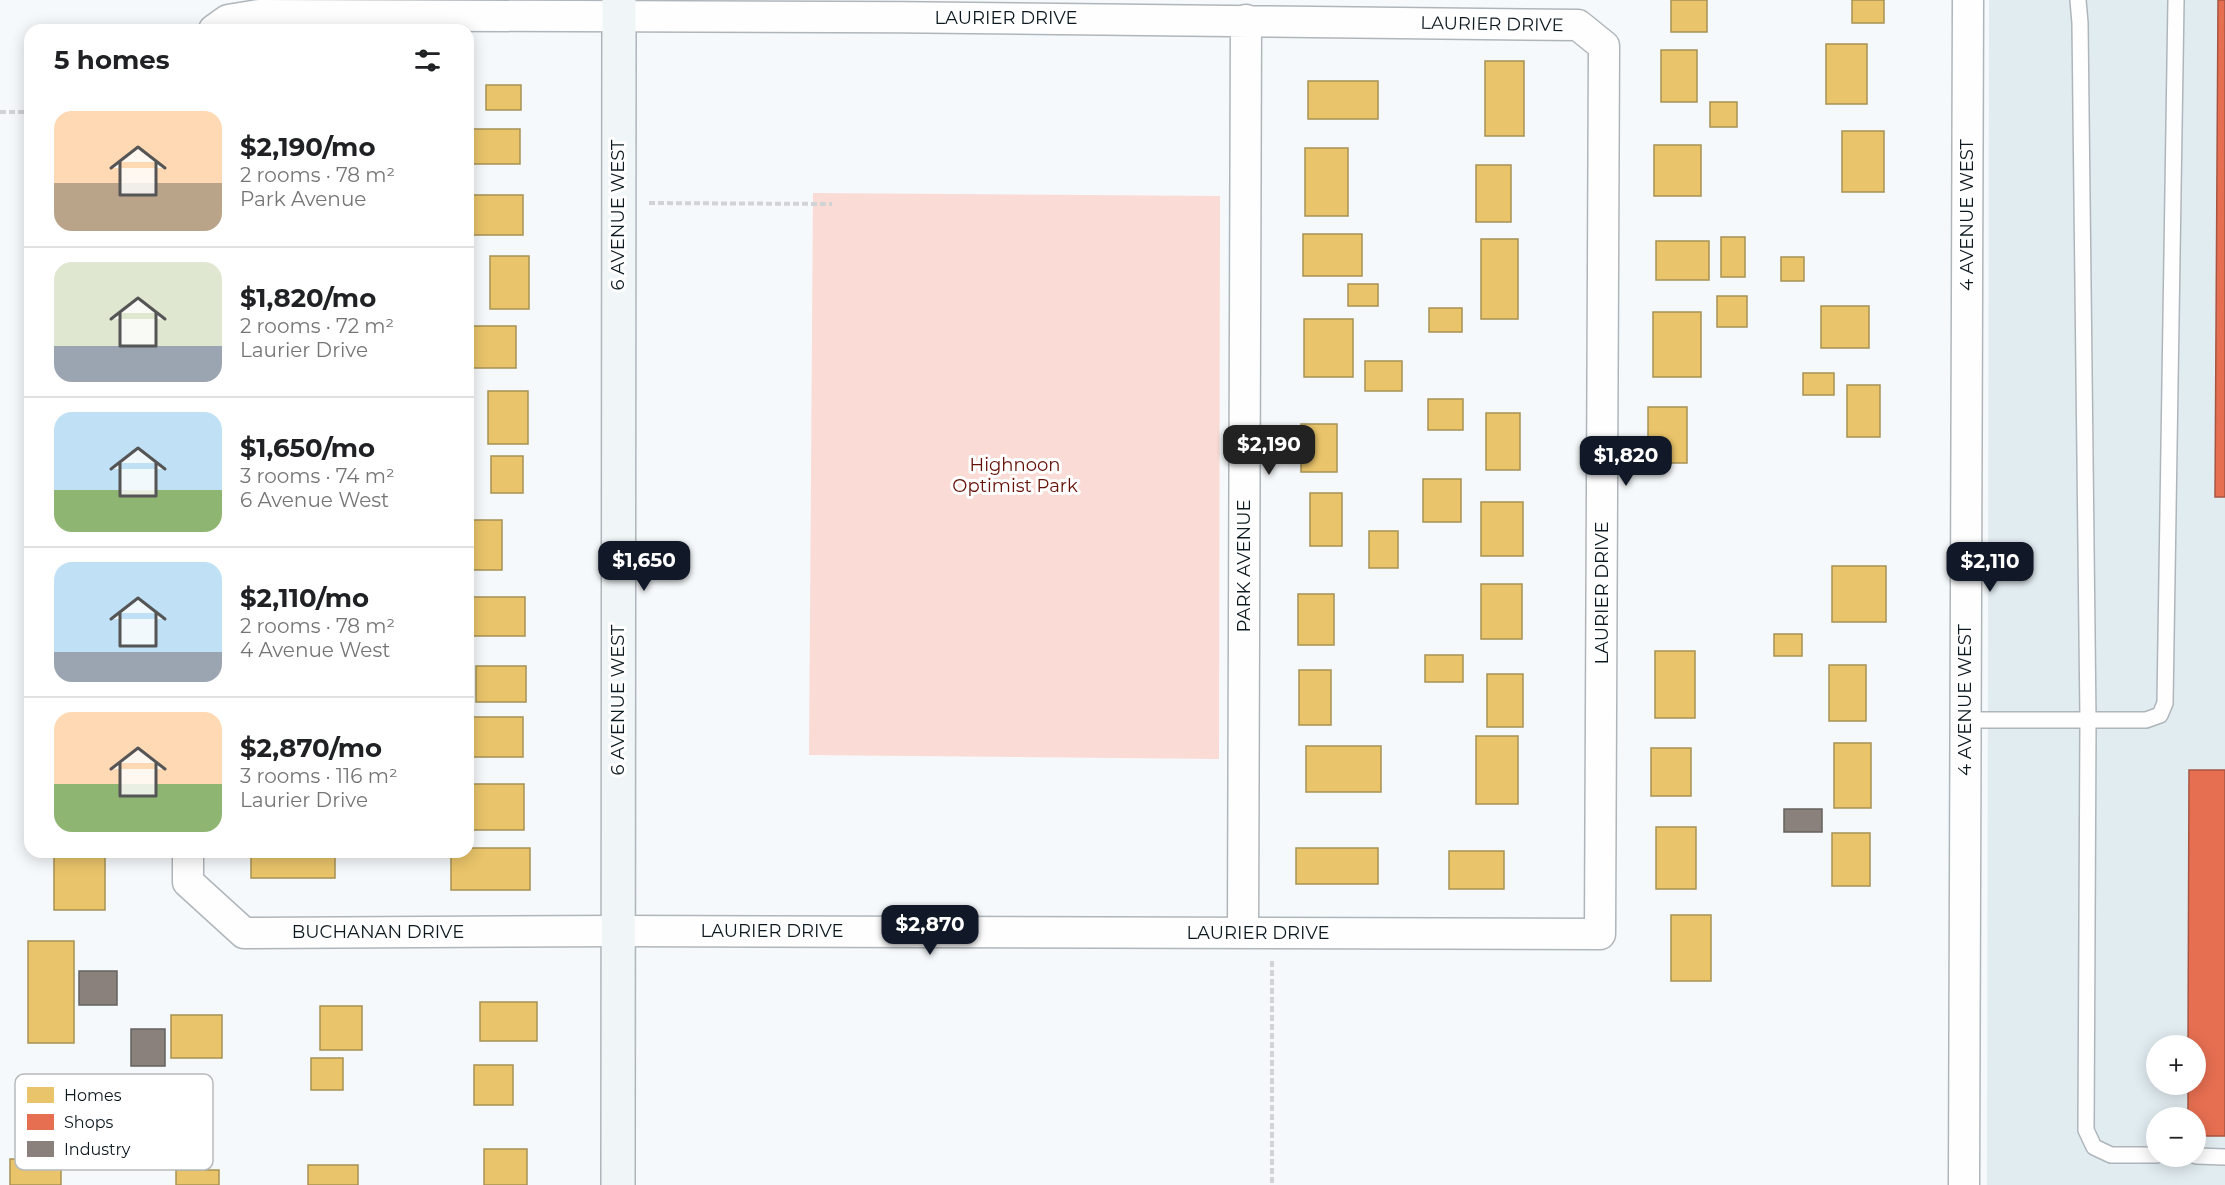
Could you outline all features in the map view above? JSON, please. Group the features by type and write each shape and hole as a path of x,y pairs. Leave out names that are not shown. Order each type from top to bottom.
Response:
{"street":[{"name":"4 AVENUE WEST","path":"1964,1185 1968,0"},
{"name":"LAURIER DRIVE","path":"618,930 1600,934 1604,46 1578,25 619,7"},
{"path":"222,24 228,20 259,15 619,7"},
{"name":"6 AVENUE WEST","path":"618,1185 619,7"},
{"name":"PARK AVENUE","path":"1246,20 1258,933"},
{"name":"BUCHANAN DRIVE","path":"189,858 188,882 244,933 618,930"}],"lane":[{"path":"2078,0 2088,720 2086,1130 2094,1147 2111,1155 2146,1155"},
{"path":"1965,720 2146,720 2160,715 2165,703 2176,0"},
{"path":"2206,1156 2225,1156"}],"path":[{"path":"0,112 24,112"},
{"path":"619,202 832,204"},
{"path":"1258,933 1272,1185"}],"shaded area":[{"path":"1989,0 2225,0 2225,1185 1987,1185"}],"green space":[{"name":"Highnoon Optimist Park","path":"813,193 1220,196 1219,759 809,755"}],"building: Homes":[{"path":"1671,0 1707,0 1707,32 1671,32"},
{"path":"1852,0 1884,0 1884,23 1852,23"},
{"path":"1826,44 1867,44 1867,104 1826,104"},
{"path":"1661,50 1697,50 1697,102 1661,102"},
{"path":"1485,61 1524,61 1524,136 1485,136"},
{"path":"1308,81 1378,81 1378,119 1308,119"},
{"path":"486,85 521,85 521,110 486,110"},
{"path":"1710,102 1737,102 1737,127 1710,127"},
{"path":"474,129 520,129 520,164 474,164"},
{"path":"1842,131 1884,131 1884,192 1842,192"},
{"path":"1654,145 1701,145 1701,196 1654,196"},
{"path":"1305,148 1348,148 1348,216 1305,216"},
{"path":"1476,165 1511,165 1511,222 1476,222"},
{"path":"474,195 523,195 523,235 474,235"},
{"path":"1303,234 1362,234 1362,276 1303,276"},
{"path":"1721,237 1745,237 1745,277 1721,277"},
{"path":"1481,239 1518,239 1518,319 1481,319"},
{"path":"1656,241 1709,241 1709,280 1656,280"},
{"path":"490,256 529,256 529,309 490,309"},
{"path":"1781,257 1804,257 1804,281 1781,281"},
{"path":"1348,284 1378,284 1378,306 1348,306"},
{"path":"1717,296 1747,296 1747,327 1717,327"},
{"path":"1821,306 1869,306 1869,348 1821,348"},
{"path":"1429,308 1462,308 1462,332 1429,332"},
{"path":"1653,312 1701,312 1701,377 1653,377"},
{"path":"1304,319 1353,319 1353,377 1304,377"},
{"path":"474,326 516,326 516,368 474,368"},
{"path":"1365,361 1402,361 1402,391 1365,391"},
{"path":"1803,373 1834,373 1834,395 1803,395"},
{"path":"1847,385 1880,385 1880,437 1847,437"},
{"path":"488,391 528,391 528,444 488,444"},
{"path":"1428,399 1463,399 1463,430 1428,430"},
{"path":"1648,407 1687,407 1687,463 1648,463"},
{"path":"1486,413 1520,413 1520,470 1486,470"},
{"path":"1301,424 1337,424 1337,472 1301,472"},
{"path":"491,456 523,456 523,493 491,493"},
{"path":"1423,479 1461,479 1461,522 1423,522"},
{"path":"1310,493 1342,493 1342,546 1310,546"},
{"path":"1481,502 1523,502 1523,556 1481,556"},
{"path":"474,520 502,520 502,570 474,570"},
{"path":"1369,531 1398,531 1398,568 1369,568"},
{"path":"1832,566 1886,566 1886,622 1832,622"},
{"path":"1481,584 1522,584 1522,639 1481,639"},
{"path":"1298,594 1334,594 1334,645 1298,645"},
{"path":"474,597 525,597 525,636 474,636"},
{"path":"1774,634 1802,634 1802,656 1774,656"},
{"path":"1655,651 1695,651 1695,718 1655,718"},
{"path":"1425,655 1463,655 1463,682 1425,682"},
{"path":"1829,665 1866,665 1866,721 1829,721"},
{"path":"476,666 526,666 526,702 476,702"},
{"path":"1299,670 1331,670 1331,725 1299,725"},
{"path":"1487,674 1523,674 1523,727 1487,727"},
{"path":"474,717 523,717 523,757 474,757"},
{"path":"1476,736 1518,736 1518,804 1476,804"},
{"path":"1834,743 1871,743 1871,808 1834,808"},
{"path":"1306,746 1381,746 1381,792 1306,792"},
{"path":"1651,748 1691,748 1691,796 1651,796"},
{"path":"474,784 524,784 524,830 474,830"},
{"path":"1656,827 1696,827 1696,889 1656,889"},
{"path":"1832,833 1870,833 1870,886 1832,886"},
{"path":"474,848 530,848 530,890 451,890 451,858 474,858"},
{"path":"1296,848 1378,848 1378,884 1296,884"},
{"path":"1449,851 1504,851 1504,889 1449,889"},
{"path":"54,858 105,858 105,910 54,910"},
{"path":"251,858 335,858 335,878 251,878"},
{"path":"1671,915 1711,915 1711,981 1671,981"},
{"path":"28,941 74,941 74,1043 28,1043"},
{"path":"480,1002 537,1002 537,1041 480,1041"},
{"path":"320,1006 362,1006 362,1050 320,1050"},
{"path":"171,1015 222,1015 222,1058 171,1058"},
{"path":"311,1058 343,1058 343,1090 311,1090"},
{"path":"474,1065 513,1065 513,1105 474,1105"},
{"path":"484,1149 527,1149 527,1185 484,1185"},
{"path":"10,1159 15,1159 15,1170 61,1170 61,1185 10,1185"},
{"path":"308,1165 358,1165 358,1185 308,1185"},
{"path":"176,1170 219,1170 219,1185 176,1185"}],"building: Shops":[{"path":"2218,0 2225,0 2225,497 2215,497"},
{"path":"2189,770 2225,770 2225,1136 2206,1136 2206,1107 2188,1107 2188,1095 2206,1095 2206,1035 2188,1035"}],"building: Industry":[{"path":"1784,809 1822,809 1822,832 1784,832"},
{"path":"79,971 117,971 117,1005 79,1005"},
{"path":"131,1029 165,1029 165,1066 131,1066"}]}
